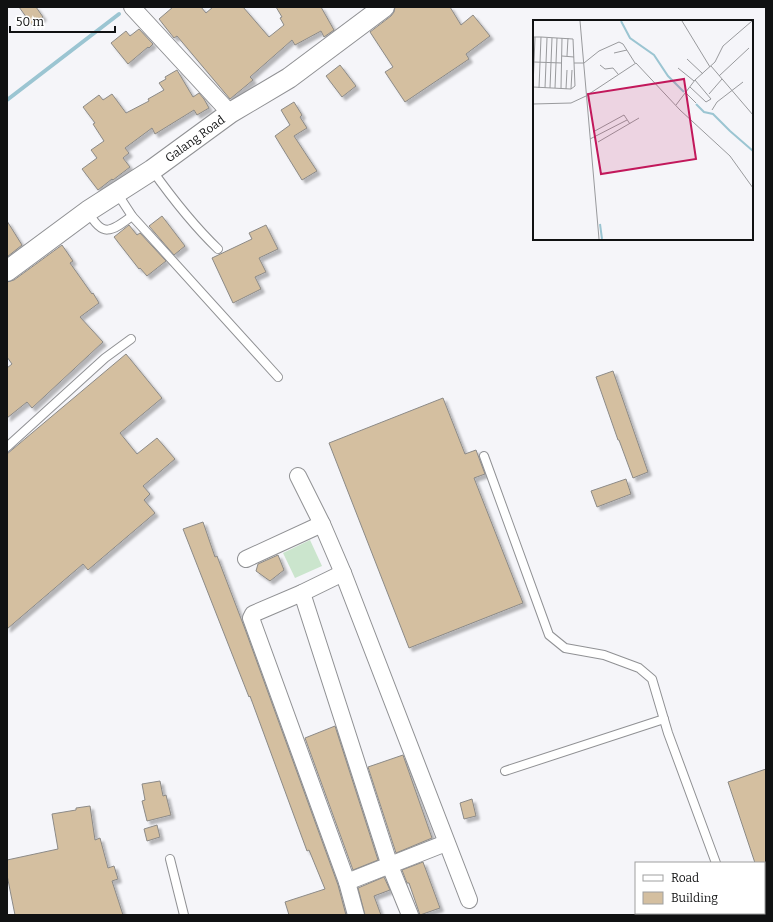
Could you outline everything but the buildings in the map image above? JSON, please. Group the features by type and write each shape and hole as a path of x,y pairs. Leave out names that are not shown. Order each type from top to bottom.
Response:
{"street":[{"path":"132,7 230,114"},
{"name":"Galang Road","path":"7,271 88,211 152,170 230,114 289,78 384,7"},
{"path":"298,476 322,524 343,573 469,900"},
{"path":"246,559 322,524"},
{"path":"343,573 302,593 253,614 251,618 347,882 356,915"},
{"path":"302,593 390,866 410,915"},
{"path":"347,882 446,843"}],"lane":[{"path":"152,170 181,210 202,234 218,249"},
{"path":"117,193 132,216 278,377"},
{"path":"88,211 94,223 100,228 106,230 123,223 132,216"},
{"path":"7,447 105,358 131,339"},
{"path":"484,456 549,635 565,648 604,655 639,668 652,679 664,720 716,862"},
{"path":"505,772 664,720"},
{"path":"170,859 184,915"}],"green space":[{"path":"310,540 322,566 295,578 283,553"}],"waterway":[{"path":"7,100 119,14"}]}
